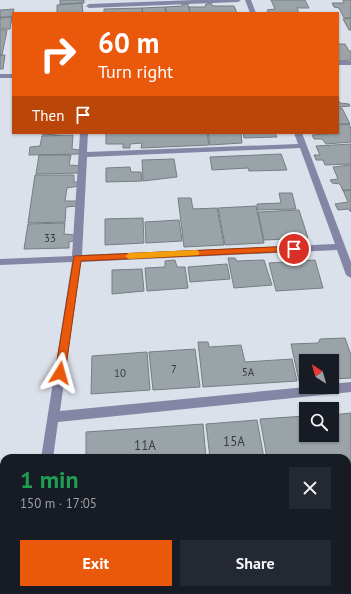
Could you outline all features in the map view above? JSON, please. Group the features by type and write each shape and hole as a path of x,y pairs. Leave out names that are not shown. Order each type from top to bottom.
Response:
{"street":[{"path":"89,3 238,0"},
{"path":"248,0 253,12"},
{"path":"339,63 351,63"},
{"path":"0,76 12,76"},
{"path":"49,454 77,258 84,134"},
{"path":"298,134 351,275"},
{"path":"82,155 303,146"},
{"path":"0,262 340,246"},
{"path":"54,416 351,387"}],"building":[{"path":"60,0 84,0 84,3 60,4"},
{"path":"271,0 305,0 309,8 297,8 299,12 268,12 267,10 275,9"},
{"path":"343,0 351,0 351,18 344,18 339,8 334,7 332,3 344,3"},
{"path":"82,3 83,12 57,12 57,5"},
{"path":"211,3 213,6 234,6 237,12 190,12 189,7 205,7 206,4"},
{"path":"182,4 188,4 190,12 167,12 165,7 182,6"},
{"path":"165,7 166,12 143,12 142,8"},
{"path":"142,8 143,12 104,12 104,9"},
{"path":"14,9 12,12 12,17 0,18 0,10"},
{"path":"0,17 12,17 10,29 0,29"},
{"path":"351,18 351,30 349,30 343,19"},
{"path":"0,30 7,30 2,55 0,55"},
{"path":"339,44 345,44 349,51 351,51 351,60 339,61"},
{"path":"0,55 5,55 3,69 0,69"},
{"path":"339,102 340,103 349,104 350,106 339,107"},
{"path":"339,108 342,108 350,124 339,124"},
{"path":"349,124 351,129 351,142 326,144 322,139 314,139 312,135 339,134 339,125"},
{"path":"106,134 207,134 209,145 141,148 142,143 130,144 130,148 123,148 123,144 106,144"},
{"path":"208,134 241,134 242,143 210,145"},
{"path":"243,134 276,134 277,137 244,138"},
{"path":"73,135 72,149 80,150 80,154 29,155 30,147 40,146 42,136"},
{"path":"351,144 351,164 325,165 323,160 316,160 314,155 320,155 316,146"},
{"path":"281,154 287,170 249,171 248,168 212,170 210,157"},
{"path":"39,155 71,155 69,165 81,166 80,173 36,174"},
{"path":"174,159 177,177 143,181 142,160"},
{"path":"351,165 351,190 343,191 340,184 332,183 330,180 338,179 333,167"},
{"path":"130,167 131,172 141,172 142,181 106,182 106,168"},
{"path":"35,175 74,175 74,182 79,182 79,186 67,188 65,201 78,201 77,206 66,207 65,222 28,223"},
{"path":"343,190 351,190 351,212 348,209 338,210 335,204 348,202"},
{"path":"279,193 292,193 296,209 257,210 257,204 281,203"},
{"path":"178,198 191,198 193,209 217,208 224,245 184,247"},
{"path":"256,206 264,243 225,245 218,208"},
{"path":"299,210 308,238 264,240 258,212"},
{"path":"143,218 144,243 105,245 105,219"},
{"path":"179,220 182,241 146,243 145,222"},
{"path":"65,223 64,234 75,235 74,241 69,242 69,248 24,249 28,224"},
{"path":"228,258 235,258 237,261 264,260 272,285 234,288"},
{"path":"175,260 177,267 185,267 188,288 147,291 145,268 165,267 165,261"},
{"path":"315,260 323,288 276,291 269,263"},
{"path":"227,264 230,279 190,282 188,267"},
{"path":"142,269 144,291 112,294 112,270"},
{"path":"345,338 351,355 351,378 339,379 339,354 299,354 299,381 291,344 318,343 320,339"},
{"path":"198,342 208,342 209,347 241,345 245,362 292,359 297,381 203,387"},
{"path":"195,349 200,387 153,390 149,352"},
{"path":"147,352 150,390 91,394 92,356"},
{"path":"351,413 351,454 266,454 260,419 299,416 299,442 339,442 339,414"},
{"path":"257,420 263,454 210,454 206,424"},
{"path":"203,424 206,454 86,454 86,432"}],"slow traffic":[{"path":"129,256 196,253"}],"route":[{"path":"60,373 77,258 294,249"}]}
